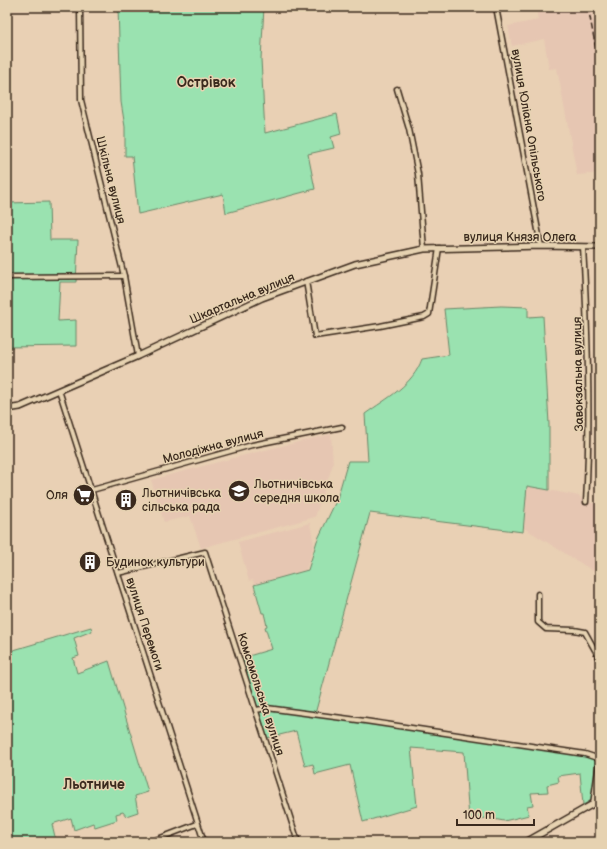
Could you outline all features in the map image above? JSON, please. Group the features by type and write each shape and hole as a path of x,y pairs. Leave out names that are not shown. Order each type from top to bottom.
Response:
{"street":[{"name":"Шкільна вулиця","path":"80,7 81,100 124,276 138,356"},
{"name":"вулиця Юліана Опільського","path":"496,7 541,246"},
{"path":"397,89 411,136 418,174 424,249"},
{"name":"вулиця Князя Олега","path":"439,248 541,246 600,247"},
{"name":"Завокзальна вулиця","path":"583,247 588,335 589,449 586,502"},
{"path":"306,281 315,336 380,326 424,317 429,314 439,248"},
{"name":"Шкартальна вулиця","path":"7,410 20,407 60,390 138,356 221,316 306,281 355,264 424,249 439,248"},
{"path":"7,277 124,276"},
{"name":"вулиця Перемоги","path":"60,390 204,842"},
{"name":"Молодіжна вулиця","path":"92,490 252,444 342,427"},
{"name":"Комсомольська вулиця","path":"118,573 205,552 298,842"},
{"path":"538,594 538,622 546,629 585,632 600,659"},
{"path":"256,710 267,708 365,721 586,754 600,759"},
{"path":"593,804 600,756"},
{"path":"526,842 600,800"},
{"path":"150,842 198,824"}],"shaded area":[{"path":"536,7 591,7 600,56 600,173 577,175 557,68 549,69 544,39 512,46 508,26 538,20"},
{"name":"Льотничівська середня школа","path":"331,434 333,464 315,517 201,548 190,516 164,522 151,480"},
{"path":"527,486 579,496 585,502 600,504 600,572 595,572 524,528"},
{"path":"310,523 314,545 306,570 254,585 253,580 249,581 238,542"}],"green space":[{"path":"118,7 264,7 261,59 265,133 337,114 341,134 331,137 334,148 308,154 315,189 226,213 223,194 138,214 132,156 125,156 125,127 121,102"},
{"path":"49,202 50,240 78,240 76,282 60,282 58,321 76,320 76,346 7,347 7,203"},
{"path":"501,306 528,307 528,317 543,316 549,424 549,490 527,486 523,532 370,513 315,714 596,758 593,799 583,805 580,773 558,776 559,782 547,785 548,792 531,793 533,805 527,806 529,815 504,821 488,818 469,819 464,752 411,748 417,806 363,822 350,765 315,774 313,764 305,766 296,731 267,738 242,658 272,649 265,627 267,626 264,613 262,613 254,585 308,570 317,541 337,499 348,461 368,461 365,414 406,384 418,368 422,359 449,355 444,309"},
{"path":"91,627 92,631 74,638 79,656 73,658 77,673 109,661 148,792 135,796 138,812 126,816 123,812 116,814 117,820 95,827 93,823 74,830 71,818 52,824 56,841 7,842 7,652"}],"railway":[{"path":"588,7 600,70"}],"place":[{"name":"Льотничівська середня школа","path":"239,491"},
{"name":"Оля","path":"84,495"},
{"name":"Льотничівська сільська рада","path":"126,500"},
{"name":"Будинок культури","path":"90,562"}],"district":[{"name":"Острівок","path":"206,82"},
{"name":"Льотниче","path":"94,784"}]}
